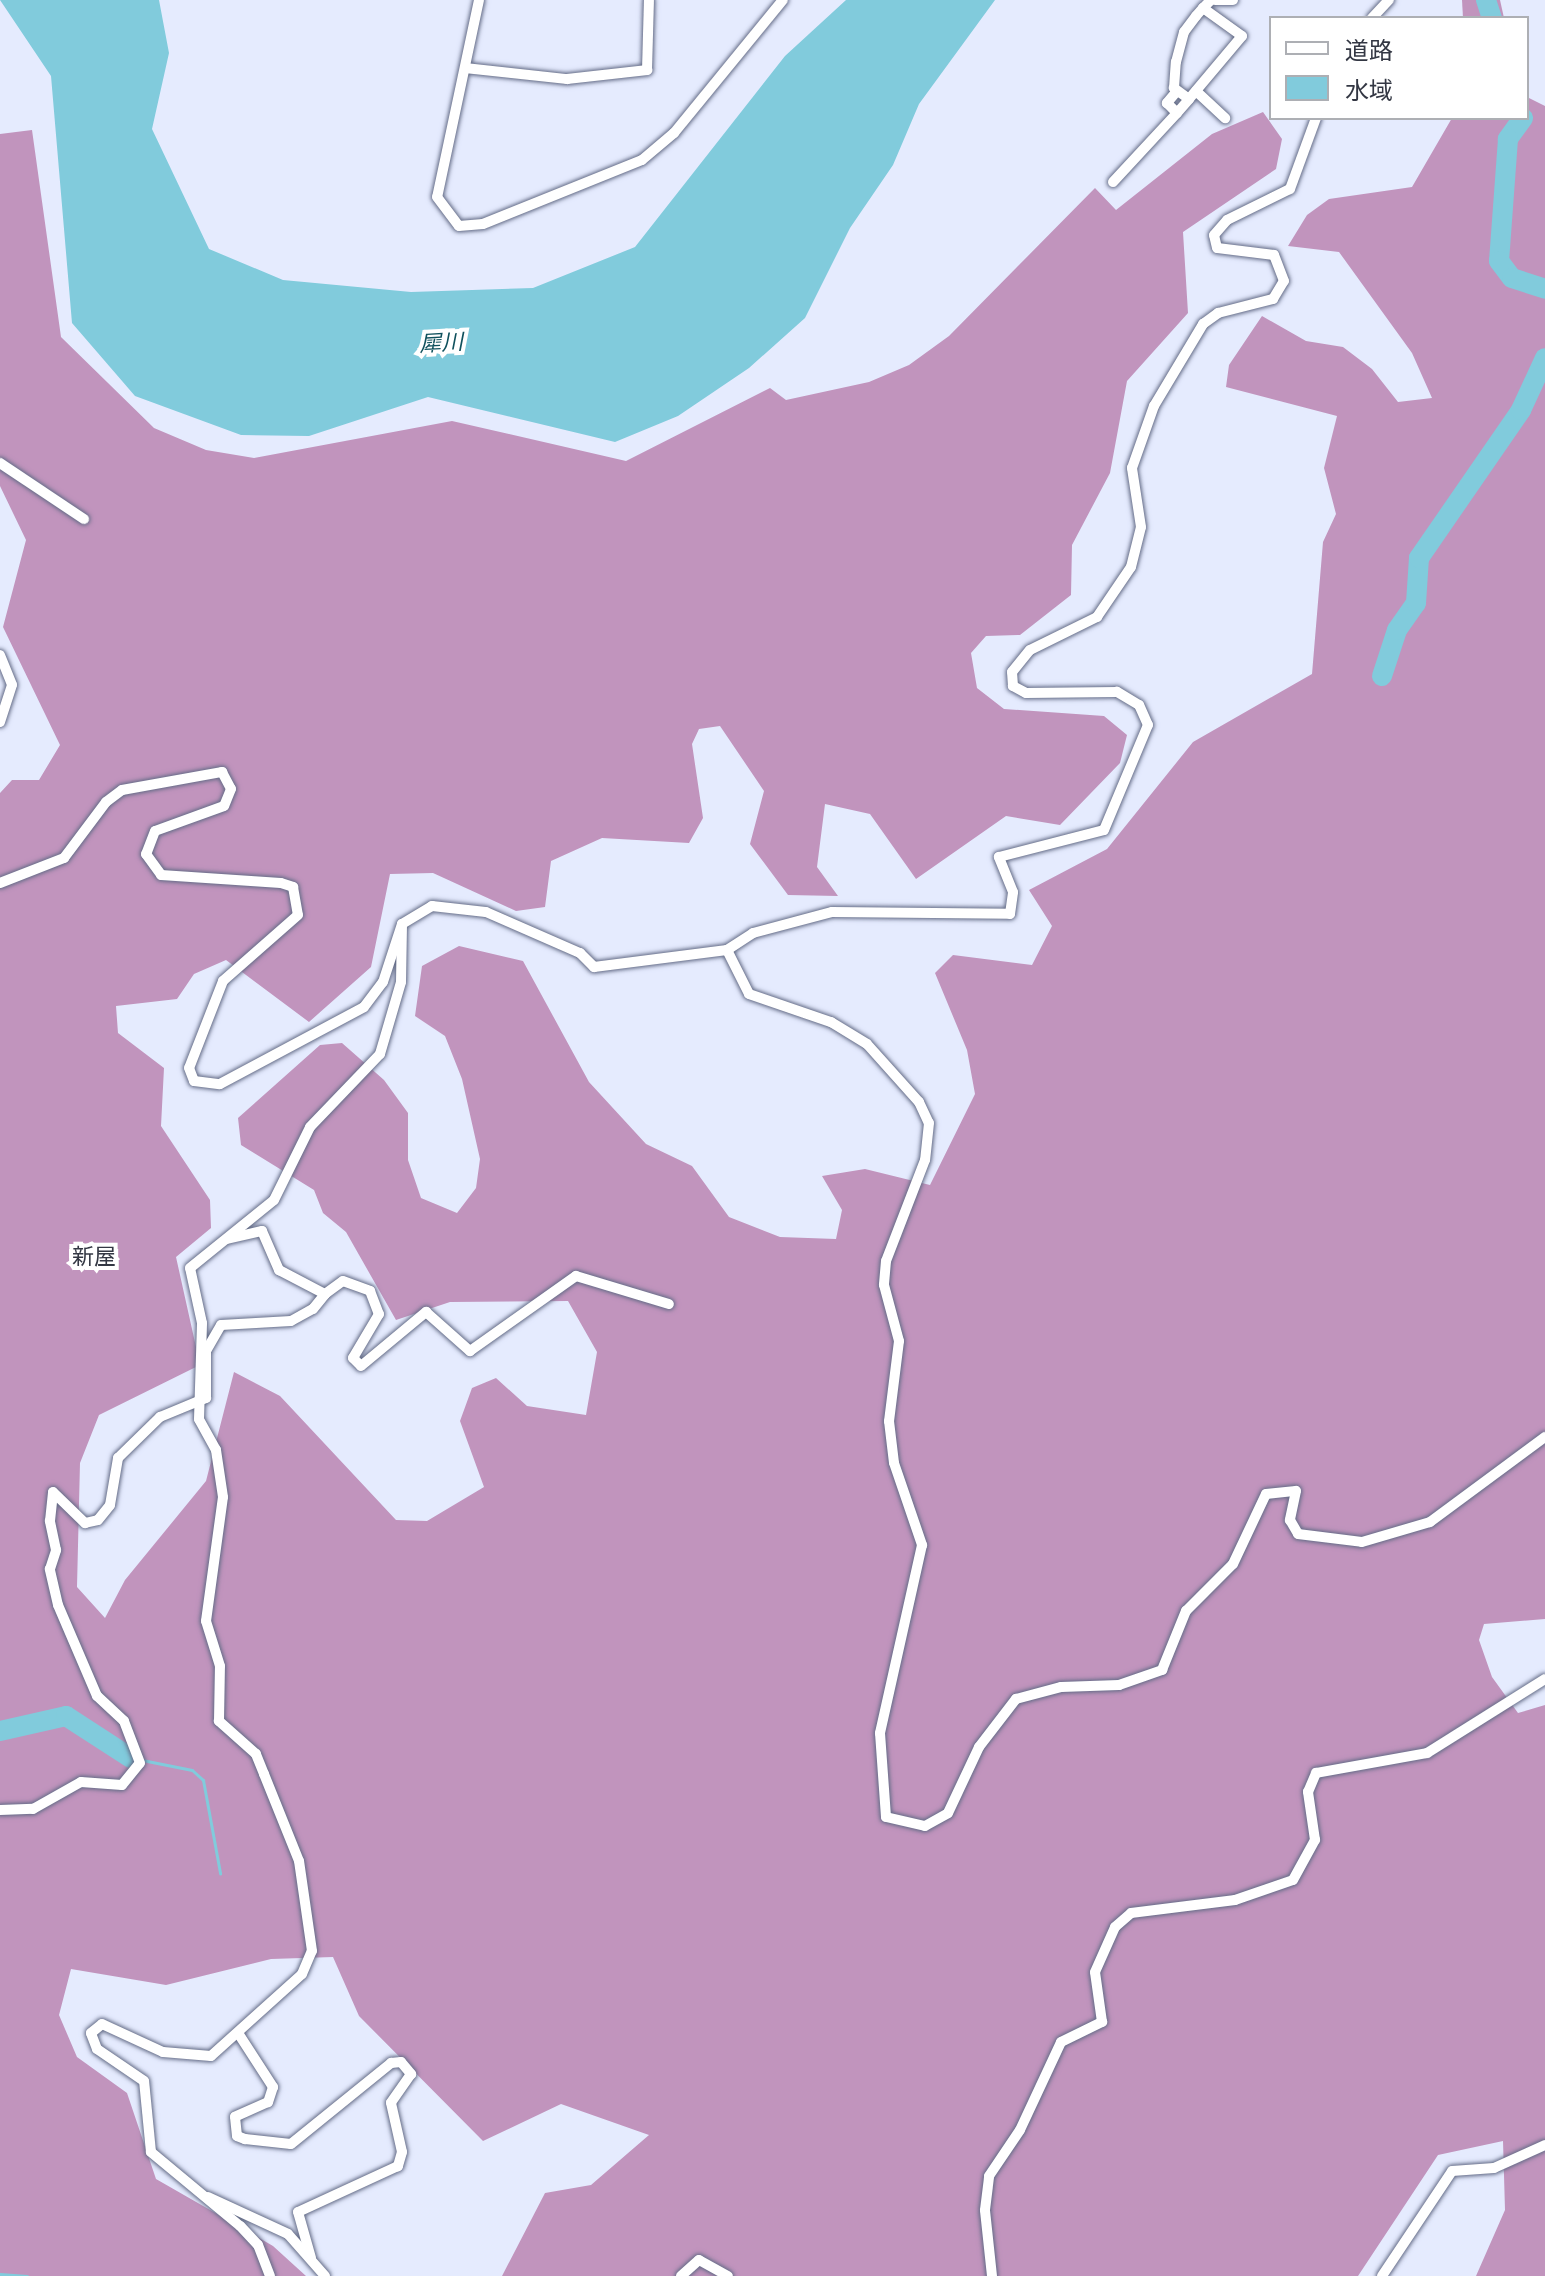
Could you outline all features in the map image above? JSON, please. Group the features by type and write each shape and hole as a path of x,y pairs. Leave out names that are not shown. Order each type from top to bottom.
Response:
{"street":[{"path":"479,0 437,197 459,226 483,224 642,160 674,133 783,0"},
{"path":"465,68 567,79 647,70 649,0"},
{"path":"1177,113 1167,103 1177,91 1184,32 1210,3 1233,0"},
{"path":"1374,16 1389,0"},
{"path":"1113,182 1242,36 1210,3"},
{"path":"1177,91 1192,95 1225,118"},
{"path":"0,883 64,858 106,802 122,790 212,772 228,779 224,806 162,827 147,841 146,854 161,875 281,883 293,887 298,915 223,981 191,1056 191,1075 199,1083 220,1084 364,1007 383,982 402,924 432,906 468,907 580,953 594,967 727,950 753,933 846,910 1003,917 1014,901 998,862 1004,852 1094,835 1110,824 1148,734 1146,715 1117,692 1018,691 1012,672 1030,650 1097,617 1131,567 1141,527 1132,468 1154,406 1203,324 1218,313 1273,299 1284,281 1274,255 1217,248 1214,235 1227,220 1290,189 1315,120"},
{"path":"0,463 84,519"},
{"path":"0,655 12,685 0,722"},
{"path":"270,2276 258,2245 208,2197 151,2152 144,2081 97,2049 91,2033 102,2024 163,2052 211,2056 240,2036 276,1993 302,1974 312,1951 299,1861 256,1754 219,1721 220,1666 206,1621 223,1497 216,1450 202,1429 197,1401 202,1323 190,1268 274,1200 310,1127 380,1054 401,982 402,924"},
{"path":"727,950 749,994 831,1022 876,1052 929,1123 925,1160 886,1261 884,1285 899,1341 889,1421 892,1449 922,1545 880,1733 886,1817 925,1826 948,1813 979,1747 1016,1699 1061,1687 1119,1685 1162,1670 1186,1611 1233,1564 1266,1494 1296,1491 1290,1520 1298,1534 1362,1542 1430,1522 1545,1437"},
{"path":"222,1241 262,1231 279,1270 325,1294"},
{"path":"0,1810 33,1809 81,1782 122,1785 138,1772 124,1721 97,1696 58,1605 50,1569 56,1550 50,1499 59,1492 85,1523 98,1520 110,1505 118,1458 160,1417 206,1398 206,1351 221,1325 291,1321 313,1309 325,1294 343,1281 360,1284 377,1298 378,1323 353,1358 361,1366 426,1312 438,1316 455,1344 470,1351 576,1276 669,1304"},
{"path":"992,2276 985,2210 989,2176 1020,2130 1061,2042 1102,2022 1095,1972 1115,1927 1131,1913 1235,1900 1293,1880 1315,1840 1308,1792 1316,1773 1427,1753 1545,1679"},
{"path":"240,2036 273,2087 268,2102 235,2117 237,2136 245,2139 291,2144 391,2063 401,2062 411,2074 391,2103 402,2152 398,2166 298,2212 311,2258"},
{"path":"1382,2276 1452,2171 1494,2168 1545,2145"},
{"path":"208,2197 288,2234 325,2276"},
{"path":"681,2276 699,2260 728,2276"}],"shaded area":[{"path":"1462,0 1500,0 1504,16 1463,16"},
{"path":"1529,98 1545,106 1545,1619 1484,1624 1479,1640 1492,1677 1518,1713 1545,1705 1545,2276 1476,2276 1505,2210 1503,2141 1438,2155 1358,2276 502,2276 545,2193 591,2185 649,2135 561,2104 483,2141 359,2016 333,1957 271,1959 166,1985 71,1969 59,2015 77,2057 127,2093 156,2179 273,2246 306,2276 0,2276 0,793 12,780 39,780 60,745 3,627 26,540 0,486 0,134 32,130 61,337 154,428 206,450 254,458 452,421 626,461 770,388 786,400 869,382 909,365 949,336 1095,188 1116,210 1212,134 1263,112 1282,139 1276,169 1183,232 1188,313 1127,381 1110,473 1072,545 1071,595 1020,635 986,636 971,653 977,688 1004,709 1104,716 1127,735 1120,763 1060,825 1006,816 916,879 870,814 825,804 817,867 838,896 788,895 750,844 764,791 720,726 699,729 692,744 703,818 689,843 602,838 551,861 545,907 516,911 433,873 390,874 371,967 309,1022 226,960 194,974 177,999 116,1006 118,1033 164,1068 161,1126 210,1200 211,1228 176,1257 200,1365 99,1415 80,1463 77,1587 105,1618 125,1580 206,1481 234,1372 280,1396 396,1520 427,1521 484,1487 460,1421 472,1388 496,1378 527,1406 586,1415 597,1352 568,1301 450,1302 396,1320 346,1232 323,1213 314,1190 241,1145 238,1118 320,1045 342,1043 384,1080 408,1113 408,1160 421,1198 457,1213 476,1188 480,1159 462,1079 445,1036 415,1016 422,966 459,946 523,961 589,1082 646,1144 692,1166 729,1217 780,1237 836,1239 842,1210 822,1176 865,1169 930,1185 975,1094 967,1050 935,973 953,955 1032,965 1052,926 1029,890 1107,849 1193,742 1312,674 1323,542 1336,514 1324,468 1337,416 1226,387 1229,365 1262,316 1306,341 1343,347 1372,369 1398,402 1432,398 1412,353 1339,252 1288,246 1307,215 1329,199 1412,187 1451,120 1529,120"}],"water":[{"name":"犀川","path":"0,0 159,0 169,53 152,129 209,249 283,280 411,292 533,288 635,247 785,56 846,0 995,0 919,104 893,165 850,228 805,318 749,368 678,416 615,442 428,397 309,436 241,435 135,396 72,323 51,76"}],"waterway":[{"path":"1486,0 1491,16"},
{"path":"1522,120 1508,139 1499,261 1512,278 1545,289"},
{"path":"1382,676 1397,630 1416,603 1419,558 1521,410 1545,358"},
{"path":"0,1731 66,1716 131,1758"},
{"path":"142,1760 192,1770 203,1780 220,1873"},
{"path":"0,2274 27,2276"}],"district":[{"name":"新屋","path":"94,1257"}]}
